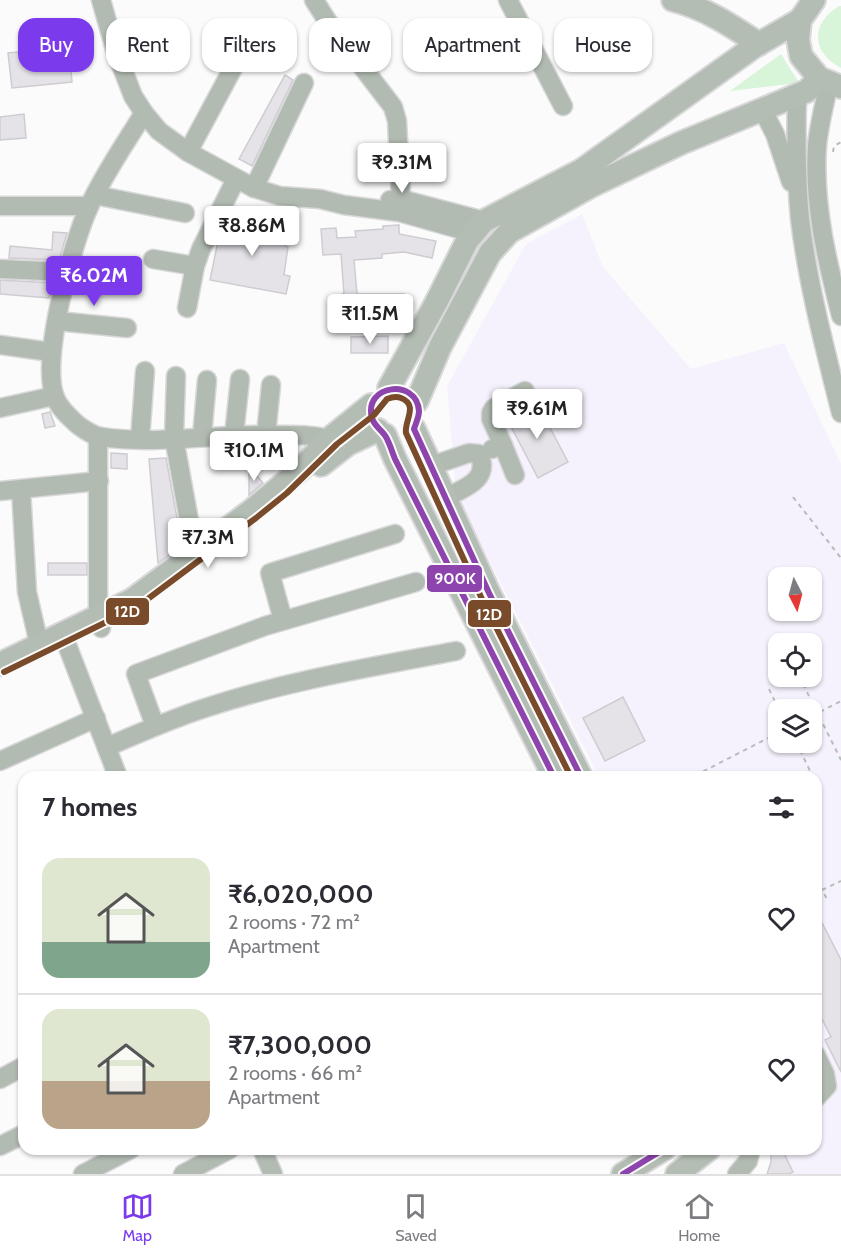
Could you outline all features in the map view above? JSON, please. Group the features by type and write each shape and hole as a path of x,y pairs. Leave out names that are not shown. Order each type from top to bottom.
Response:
{"main road":[{"path":"673,0 695,7 722,20 759,44"},
{"path":"389,388 491,225 582,170 759,44 800,20 814,0"},
{"path":"800,20 798,40 801,56 834,83"},
{"path":"491,225 606,179 714,128 807,91 834,83"},
{"path":"417,401 440,347 499,242 491,225"},
{"path":"0,675 67,645 150,588 300,470 329,439 371,405 378,394 389,388 400,388 410,392 420,410 419,420 414,429 405,435 395,437 382,432 372,423 371,405"},
{"path":"414,429 489,593 578,771"},
{"path":"0,664 39,645 146,603 260,520 337,451 361,437 382,432"},
{"path":"382,432 551,771"},
{"path":"623,1174 654,1155"},
{"path":"677,1174 701,1155"}],"street":[{"path":"101,0 127,83 144,113 159,131 188,152 254,188 279,196 320,199 344,205 491,225"},
{"path":"314,0 328,22 393,106 397,122 400,200"},
{"path":"508,0 563,106"},
{"path":"188,152 231,72"},
{"path":"254,188 304,83"},
{"path":"834,83 817,142 816,169 824,237 841,316"},
{"path":"797,95 799,201 817,311 841,413"},
{"path":"762,109 779,144 799,201"},
{"path":"144,113 92,200 67,272 51,352 50,373 54,396 67,415 98,437 140,439 306,435 329,439"},
{"path":"187,308 195,266 204,240 236,179"},
{"path":"320,199 341,196 400,200 491,225"},
{"path":"0,206 92,200 185,213"},
{"path":"153,259 195,266"},
{"path":"0,269 67,272"},
{"path":"57,321 127,328"},
{"path":"0,345 51,352"},
{"path":"140,439 145,371"},
{"path":"177,376 174,438 195,553"},
{"path":"234,435 240,379"},
{"path":"202,436 207,380"},
{"path":"266,435 271,385"},
{"path":"515,475 490,412 525,391"},
{"path":"0,408 54,396"},
{"path":"98,437 99,622"},
{"path":"431,466 469,453 479,454 503,446"},
{"path":"445,498 482,475 483,463 479,454"},
{"path":"0,491 99,481"},
{"path":"21,490 27,592 39,645"},
{"path":"283,620 270,573 394,534"},
{"path":"155,726 136,674 283,620 416,582"},
{"path":"67,645 116,771"},
{"path":"107,747 155,726 248,695 359,669 456,651"},
{"path":"0,761 96,717"},
{"path":"822,1068 826,1086 822,1091"},
{"path":"0,1079 18,1069"},
{"path":"0,1146 18,1137"},
{"path":"83,1174 119,1155"},
{"path":"183,1174 219,1155"},
{"path":"265,1155 273,1174"},
{"path":"737,1174 748,1161 750,1155"}],"path":[{"path":"832,153 834,146 841,142"},
{"path":"793,498 841,558"},
{"path":"769,689 774,699"},
{"path":"822,711 841,701"},
{"path":"822,721 841,760"},
{"path":"704,771 768,738"},
{"path":"801,753 810,771"},
{"path":"828,901 822,890 841,881"}],"shaded area":[{"path":"582,214 603,267 691,369 784,343 841,464 841,1174 788,1174 783,1155 822,1155 822,771 596,771 456,495 447,386 526,244"}],"green space":[{"path":"841,6 841,68 824,54 818,38 823,21"},
{"path":"781,54 799,83 730,91"}],"building":[{"path":"18,52 18,72 71,72 72,82 12,88 8,53"},
{"path":"285,75 293,80 252,166 239,159"},
{"path":"24,114 26,138 0,140 0,117"},
{"path":"230,218 286,228 285,246 288,247 284,275 290,276 286,294 210,280 218,241 223,239"},
{"path":"399,225 399,234 436,241 432,258 404,252 382,254 382,258 354,260 357,294 404,294 404,317 342,316 342,294 344,294 341,254 323,255 321,229 336,228 337,238 356,237 355,231 383,229 383,226"},
{"path":"53,232 67,233 59,260 9,258 10,246 52,250"},
{"path":"0,280 53,283 49,298 0,294"},
{"path":"388,336 388,353 351,353 351,337"},
{"path":"536,401 568,462 538,478 506,417"},
{"path":"50,412 55,426 45,428 42,414"},
{"path":"111,453 127,454 127,469 111,468"},
{"path":"166,458 182,546 158,563 149,459"},
{"path":"249,467 263,483 249,495"},
{"path":"48,563 87,563 87,575 48,575"},
{"path":"623,697 645,741 605,761 583,718"},
{"path":"822,923 841,960 841,1072 825,1040 831,1037 822,1019"},
{"path":"771,1155 785,1155 793,1172 767,1174"}],"transit line":[{"name":"900K","path":"551,771 387,440 373,421 371,407 375,398 382,392 391,389 401,390 410,393 416,400 419,413 414,429 489,593 578,771"},
{"name":"12D","path":"4,672 137,607 287,493 337,444 374,415 387,399 397,397 409,405 410,414 406,433 481,597 568,771"},
{"name":"900K","path":"623,1174 654,1155"}]}
